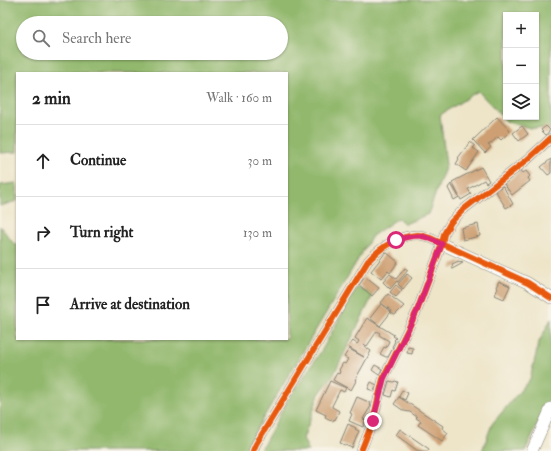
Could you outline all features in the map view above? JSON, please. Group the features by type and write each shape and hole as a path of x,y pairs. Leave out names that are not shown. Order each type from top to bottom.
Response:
{"street":[{"path":"361,451 373,421 384,379 417,311 442,244 444,234 451,222 464,209 527,160 551,138"},
{"path":"253,451 260,437 372,256 396,240 419,235 430,238 528,283 551,298"},
{"path":"532,451 551,408"}],"green space":[{"path":"0,0 551,0 551,129 530,128 507,122 505,120 539,120 539,12 503,12 503,118 478,91 440,115 446,165 428,214 405,224 398,218 372,236 250,440 246,451 0,451 0,226 14,244 16,244 16,340 288,340 288,72 16,72 16,152 0,153"},
{"path":"16,183 16,201 0,206 0,185"},
{"path":"357,287 373,295 333,376 319,394 303,439 309,451 260,451 288,400 322,350"},
{"path":"551,319 551,395 525,451 482,451 492,424 530,379 539,342"}],"building":[{"path":"497,117 510,131 501,140 498,137 488,145 491,147 485,153 473,140"},
{"path":"522,126 528,134 519,141 513,133"},
{"path":"546,126 550,130 546,135 541,130"},
{"path":"470,142 475,146 473,148 479,152 466,171 456,164 459,159 458,158"},
{"path":"551,159 551,173 548,175 541,167"},
{"path":"481,167 489,181 486,183 484,180 468,189 471,194 461,200 452,182"},
{"path":"521,170 523,173 526,171 530,176 528,178 530,181 512,195 504,184"},
{"path":"451,184 459,197 454,200 448,188"},
{"path":"503,186 513,204 506,208 495,190"},
{"path":"478,224 480,236 463,240 461,228"},
{"path":"386,252 398,262 390,273 388,271 381,279 371,271"},
{"path":"459,261 460,263 462,261 463,263 452,269 452,264"},
{"path":"405,268 408,270 390,289 383,282 390,274 396,279"},
{"path":"407,274 412,278 403,289 398,284"},
{"path":"365,277 379,288 372,296 359,285"},
{"path":"499,281 510,286 504,299 495,295 498,288 496,287"},
{"path":"396,285 402,290 396,297 390,292"},
{"path":"388,294 404,306 395,315 381,303"},
{"path":"381,304 391,312 380,326 370,318"},
{"path":"367,318 394,335 393,336 396,338 388,357 380,354 384,347 386,348 389,341 379,335 380,333 377,331 367,346 364,346 371,351 351,390 333,380 337,373 339,374 339,370 343,363 345,364 348,359 344,357 349,349 364,357 348,347 353,341 357,344 359,341 355,338"},
{"path":"408,347 413,348 412,354 407,353"},
{"path":"375,365 382,369 379,375 372,370"},
{"path":"330,381 346,388 344,392 340,390 332,406 339,411 335,420 334,419 333,421 325,417 326,415 316,410"},
{"path":"389,381 398,382 391,397 385,395"},
{"path":"371,382 377,385 374,391 368,389"},
{"path":"402,390 408,393 405,400 399,397"},
{"path":"357,397 371,403 371,406 363,419 366,420 363,427 349,421 352,414 350,413"},
{"path":"399,397 443,426 442,428 448,433 442,441 418,425 421,421 416,418 417,417 394,404"},
{"path":"348,424 359,431 352,448 340,443"},
{"path":"400,429 429,449 428,451 418,451 396,435"}],"cycle path":[{"path":"361,451 373,421 383,379 417,311 442,244 444,234 451,222 464,209 527,160 551,138"},
{"path":"253,451 368,261 378,251 390,243 410,236 420,235 430,238 528,283 551,298"}],"route":[{"path":"373,421 384,379 417,311 442,244 430,238 419,235 396,240"}]}
